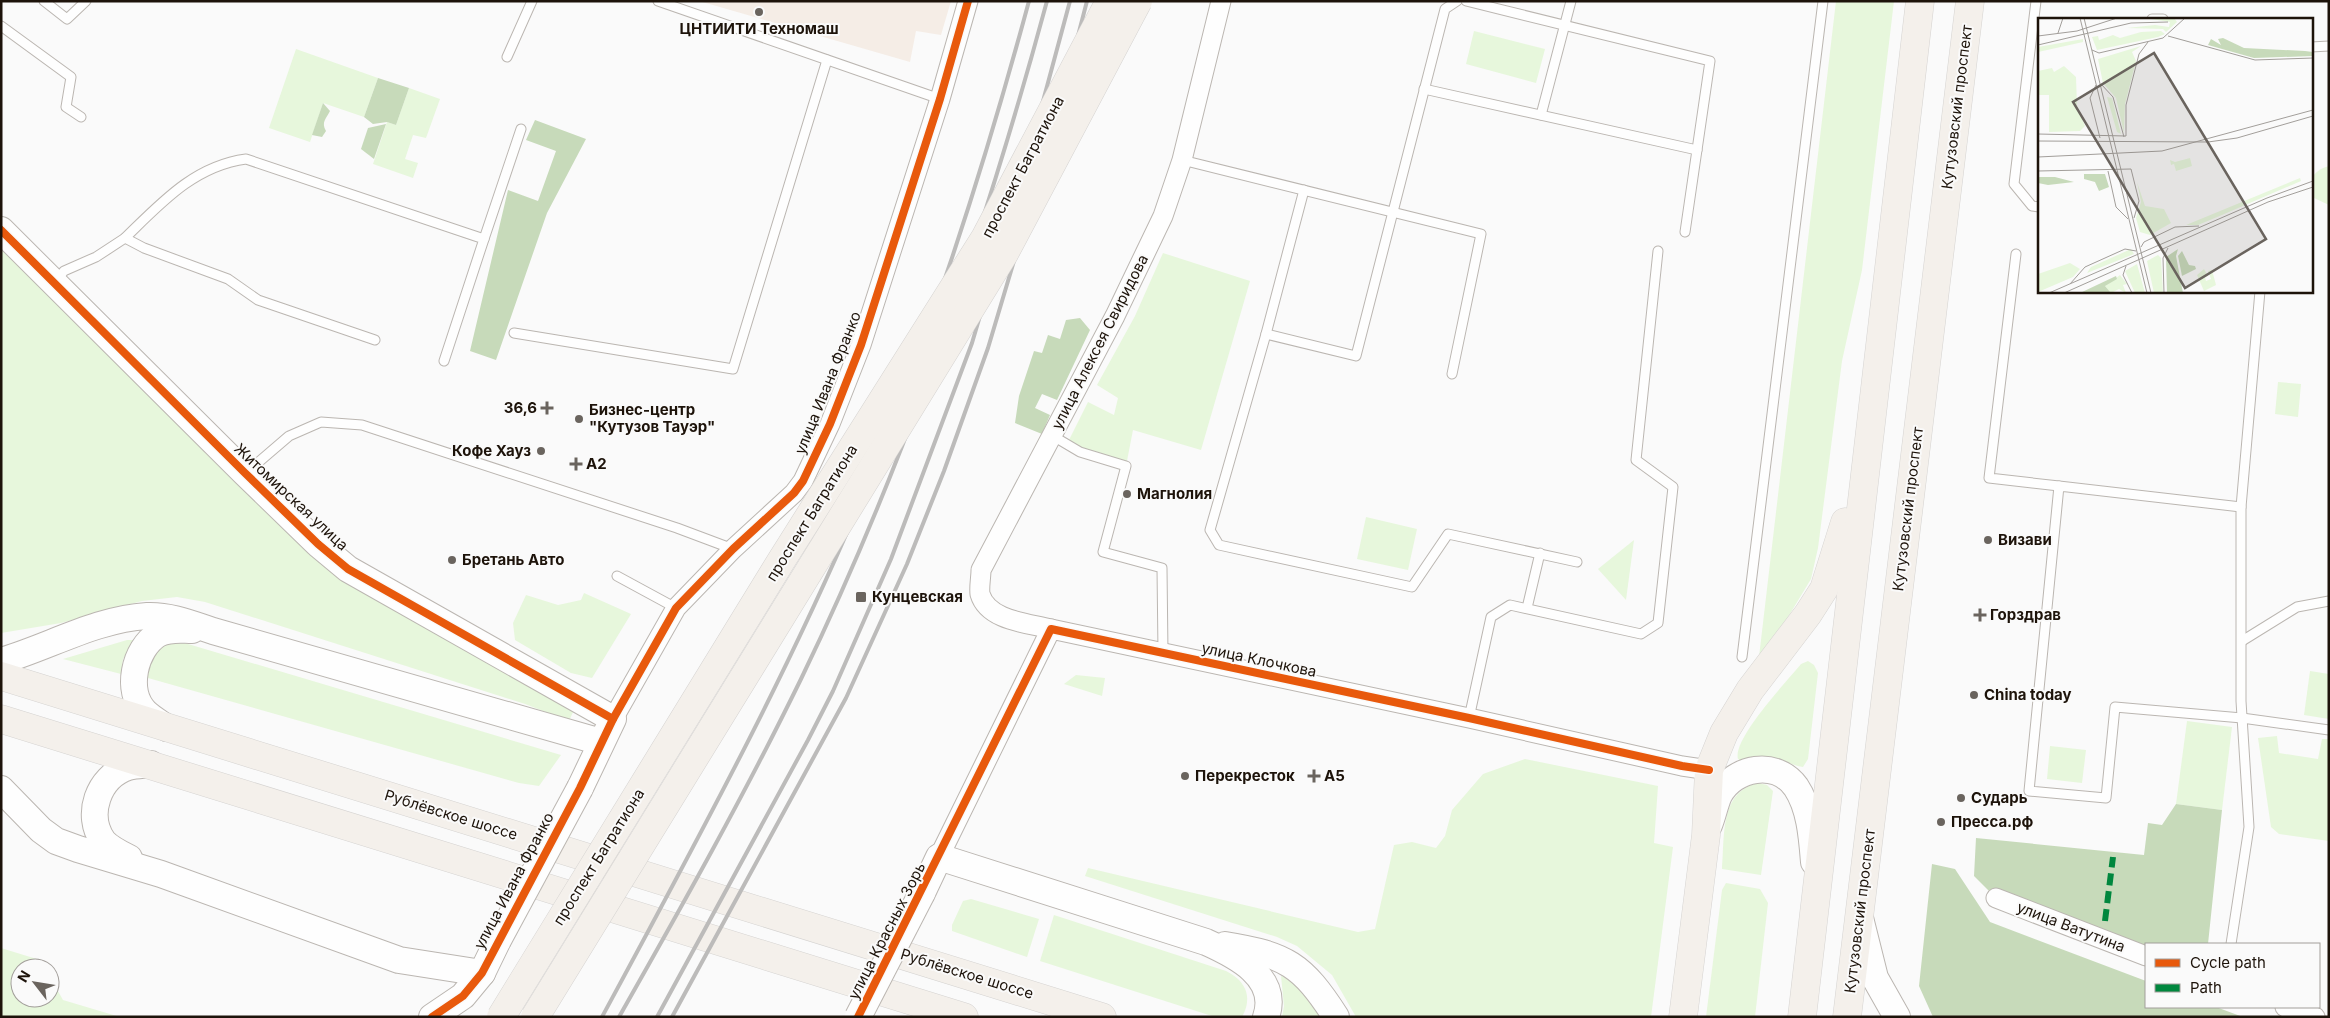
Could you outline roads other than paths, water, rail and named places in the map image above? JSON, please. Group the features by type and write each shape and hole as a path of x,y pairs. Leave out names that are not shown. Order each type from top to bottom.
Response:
{"main road":[{"name":"проспект Багратиона","path":"501,1017 781,561 985,238 1110,1"},
{"name":"проспект Багратиона","path":"535,1017 1004,254 1138,1"},
{"path":"1802,1017 1920,1"},
{"name":"Кутузовский проспект","path":"1847,1017 1970,1"},
{"path":"1683,1017 1706,835 1710,770 1724,733 1750,690 1808,614 1824,589 1838,550 1869,429"},
{"name":"Рублёвское шоссе","path":"1,676 1102,1017"},
{"path":"1,719 964,1017"}],"street":[{"name":"улица Ивана Франко","path":"432,1017 463,996 482,973 580,788 613,719 676,608 733,549 794,494 803,481 830,424 861,345 940,99 968,1"},
{"name":"улица Алексея Свиридова","path":"1051,629 998,615 986,605 980,593 981,570 1053,436 1140,266 1163,216 1182,160 1221,1"},
{"name":"Житомирская улица","path":"1,230 245,474 318,544 348,569 613,719"},
{"path":"1,661 32,652 70,635 120,620 148,616 181,620 213,631 601,742"},
{"path":"167,728 144,712 136,695 133,685 137,660 145,647 158,634 174,629 213,631"},
{"path":"1051,629 939,857 1206,942 1232,954 1256,973 1264,984 1268,997 1266,1017"},
{"name":"улица Клочкова","path":"1051,629 1470,718 1682,766 1710,770"},
{"path":"151,764 127,768 111,777 95,800 94,816 104,842 161,874"},
{"path":"1706,835 1719,796 1729,782 1746,771 1764,768 1779,773 1795,786 1803,802 1812,834 1816,887"},
{"path":"1,788 30,821 56,841 113,861 161,874 399,960 482,973"},
{"name":"улица Красных Зорь","path":"858,1017 939,857"},
{"name":"улица Ватутина","path":"1996,898 2145,956"},
{"path":"1859,916 1875,978 1889,1006 1897,1017"},
{"path":"1206,942 1262,951 1293,967 1318,988 1336,1017"},
{"path":"2288,1008 2315,1017"}],"lane":[{"path":"44,1 67,19 86,1"},
{"path":"507,58 532,1"},
{"path":"658,1 940,99"},
{"path":"1266,334 1356,356 1444,9 1457,1"},
{"path":"1466,1 1564,27 1710,61 1685,232"},
{"path":"1541,115 1571,1"},
{"path":"1742,657 1823,1"},
{"path":"2036,1 2014,184 2032,206 2038,207"},
{"path":"1,26 71,76 66,107 81,117"},
{"path":"2312,47 2329,46"},
{"path":"514,333 734,369 826,60"},
{"path":"1424,89 1696,150"},
{"path":"444,361 521,129"},
{"path":"54,283 64,271 96,256 125,238 170,193 195,176 227,162 246,159 484,239"},
{"path":"1182,160 1481,234 1452,374"},
{"path":"1304,190 1266,334 1210,530 1219,545 1412,587 1448,534 1577,562"},
{"path":"125,238 228,279 258,300 375,340"},
{"path":"1470,718 1491,617 1510,605 1641,634 1658,623 1674,487 1636,460 1658,251"},
{"path":"2016,254 1989,478 2241,507"},
{"path":"2231,943 2249,827 2242,718 2241,507 2260,292"},
{"path":"245,474 289,436 321,422 362,425 679,524 733,549"},
{"path":"1053,436 1080,452 1126,466 1102,552 1162,568 1163,654"},
{"path":"2059,486 2028,791 2106,798 2115,707 2242,718 2329,730"},
{"path":"1527,608 1540,554"},
{"path":"617,576 676,608"},
{"path":"2242,641 2297,607 2329,601"}],"railway":[{"path":"602,1017 753,732 823,587 855,514 907,385 946,277 998,112 1029,1"},
{"path":"619,1017 713,849 780,722 839,597 875,514 940,346 969,261 997,175 1047,1"},
{"path":"657,1017 808,740 833,691 891,559 972,343 1039,116 1070,1"},
{"path":"672,1017 846,698 907,564 944,471 988,348 1057,117 1087,1"}],"place":[{"name":"ЦНТИИТИ Техномаш","path":"759,12"},
{"name":"36,6","path":"547,408"},
{"name":"Бизнес-центр \"Кутузов Тауэр\"","path":"579,419"},
{"name":"Кофе Хауз","path":"541,451"},
{"name":"А2","path":"576,464"},
{"name":"Магнолия","path":"1127,494"},
{"name":"Визави","path":"1988,540"},
{"name":"Бретань Авто","path":"452,560"},
{"name":"Кунцевская","path":"861,597"},
{"name":"Горздрав","path":"1980,615"},
{"name":"China today","path":"1974,695"},
{"name":"Перекресток","path":"1185,776"},
{"name":"А5","path":"1314,776"},
{"name":"Сударь","path":"1961,798"},
{"name":"Пресса.рф","path":"1941,822"}]}
